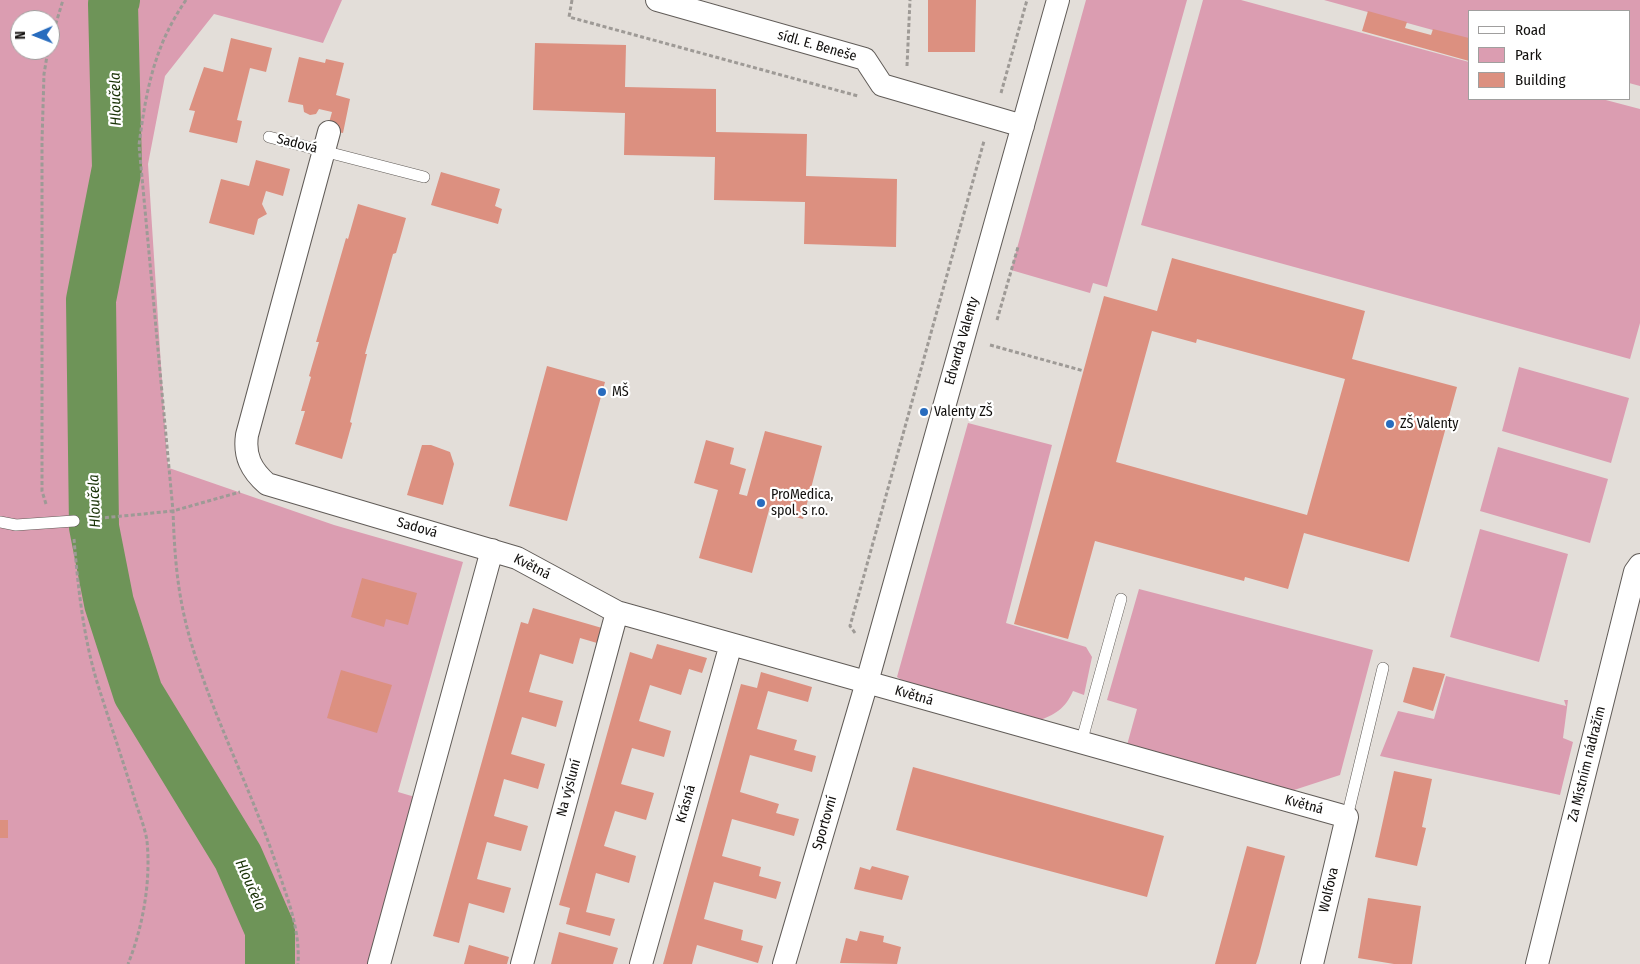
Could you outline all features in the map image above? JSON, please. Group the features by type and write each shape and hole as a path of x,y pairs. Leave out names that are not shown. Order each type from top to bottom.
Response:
{"street":[{"name":"Edvarda Valenty","path":"867,682 1058,0"},
{"name":"sídl. E. Beneše","path":"667,1 865,59 882,85 906,92 990,124 1022,126"},
{"name":"Sadová","path":"327,141 246,445 247,459 254,472 267,484 492,550"},
{"name":"Květná","path":"492,550 517,558 616,612 1347,817"},
{"path":"379,964 492,550"},
{"name":"Za Místním nádražím","path":"1537,964 1635,572 1640,565"},
{"name":"Na výsluní","path":"522,964 616,612"},
{"name":"Krásná","path":"641,964 730,644"},
{"name":"Sportovní","path":"784,964 867,682"},
{"name":"Wolfova","path":"1312,964 1347,817"}],"lane":[{"name":"Sadová","path":"269,137 327,141 424,177"},
{"path":"0,522 16,525 73,521"},
{"path":"1081,742 1121,599"},
{"path":"1347,817 1383,668"}],"path":[{"path":"186,0 169,25 146,92 139,145 173,511 174,563 180,604 198,664 268,838 294,920 299,945 298,964"},
{"path":"572,0 569,17 863,97"},
{"path":"906,92 910,0"},
{"path":"873,660 850,626 990,124 1027,0"},
{"path":"46,60 44,74 42,141 42,491 52,521"},
{"path":"995,327 1009,281"},
{"path":"993,336 990,345 1084,371"},
{"path":"113,517 173,511 267,484"},
{"path":"73,521 80,601 87,642 97,681 114,730 146,839 148,874 141,917 128,964"}],"green space":[{"path":"0,0 342,0 323,43 214,14 165,76 148,164 169,468 334,525 463,562 398,792 415,797 369,964 0,964"},
{"path":"1086,0 1187,0 1107,287 1093,283 1090,293 1011,270"},
{"path":"1203,0 1241,0 1468,62 1468,100 1606,100 1640,109 1640,323 1630,359 1141,225"},
{"path":"1324,0 1640,0 1640,86 1630,83 1630,10 1468,10 1468,40"},
{"path":"1519,367 1629,398 1611,463 1502,431"},
{"path":"968,423 1052,445 1006,623 1086,647 1092,657 1084,695 1073,691 1063,707 1037,721 917,690 897,677"},
{"path":"1498,447 1608,479 1590,543 1480,511"},
{"path":"1480,529 1568,554 1539,662 1450,637"},
{"path":"1139,589 1373,650 1340,775 1291,791 1127,745 1137,709 1107,700"},
{"path":"1446,676 1566,706 1564,700 1568,700 1563,738 1573,742 1560,795 1380,756 1398,711 1434,719"}],"building":[{"path":"928,0 976,0 975,52 928,52"},
{"path":"1368,11 1407,22 1405,28 1431,35 1433,29 1468,38 1468,61 1362,31"},
{"path":"231,38 272,48 266,72 250,68 237,120 242,121 237,143 189,132 195,111 189,110 204,67 223,72"},
{"path":"535,43 626,45 625,87 716,89 716,132 807,134 806,176 897,179 896,247 804,244 805,202 714,200 715,157 624,155 625,113 533,110"},
{"path":"299,57 325,63 326,59 344,63 336,95 350,99 343,133 327,130 332,112 319,109 316,114 310,115 304,112 303,105 288,102"},
{"path":"256,160 290,169 283,196 266,191 262,204 267,214 258,219 254,235 209,223 221,179 249,186"},
{"path":"441,172 500,189 495,206 502,209 498,224 431,205"},
{"path":"358,204 406,218 396,253 393,254 365,354 367,354 350,422 352,423 342,459 295,444 305,411 301,411 319,342 316,342 346,238 348,239"},
{"name":"ZŠ Valenty","path":"1172,258 1365,311 1352,359 1457,387 1409,562 1304,533 1288,589 1245,577 1244,581 1095,541 1068,639 1014,624 1104,296 1157,311","holes":["1152,331 1196,343 1197,339 1345,379 1307,515 1116,462"]},
{"path":"547,366 605,382 567,521 509,506"},
{"name":"ProMedica, spol. s r.o.","path":"765,431 822,446 803,519 769,510 752,573 699,558 718,490 694,483 706,440 734,448 730,464 746,469 739,494 747,496"},
{"path":"422,445 431,445 450,452 454,464 443,505 407,495"},
{"path":"362,578 417,593 408,625 386,619 384,627 351,617"},
{"path":"533,608 602,628 597,643 580,638 573,664 540,654 529,692 563,701 556,727 522,717 511,754 545,764 538,789 504,779 494,816 528,826 521,851 487,842 477,879 511,888 504,913 469,903 459,943 433,936 521,622 528,624"},
{"path":"657,644 707,658 702,673 689,669 681,695 650,685 639,721 671,731 664,757 632,748 621,784 654,793 646,820 615,811 604,846 636,856 629,883 596,873 586,912 615,919 610,936 566,924 570,908 559,905 630,652 652,659"},
{"path":"1413,667 1445,674 1433,711 1403,702"},
{"path":"341,670 392,685 377,733 327,718"},
{"path":"761,672 812,687 808,702 768,691 757,729 797,740 794,750 816,756 812,772 750,755 740,792 779,804 776,813 799,819 794,836 732,819 722,856 761,867 759,876 781,882 776,899 714,882 704,919 743,930 741,940 763,946 758,963 697,945 692,964 663,964 741,684 757,688"},
{"path":"913,767 1164,836 1147,897 896,830"},
{"path":"1394,771 1432,779 1422,827 1426,828 1417,866 1375,857"},
{"path":"0,820 8,820 8,838 0,838"},
{"path":"1247,846 1285,856 1259,955 1256,964 1215,964"},
{"path":"872,866 909,876 902,900 854,889 860,867 870,870"},
{"path":"1368,898 1421,906 1412,964 1394,964 1358,958"},
{"path":"860,931 884,936 883,942 901,947 897,964 840,963 846,938 857,941"},
{"path":"559,932 618,948 613,964 551,964"},
{"path":"469,945 509,957 507,964 464,964"}],"waterway":[{"name":"Hloučela","path":"115,0 113,4 117,168 91,300 94,527 109,603 138,693 238,857 270,930 270,964"}],"place":[{"name":"MŠ","path":"602,392"},
{"name":"Valenty ZŠ","path":"924,412"},
{"name":"ZŠ Valenty","path":"1390,424"},
{"name":"ProMedica, spol. s r.o.","path":"761,503"}]}
